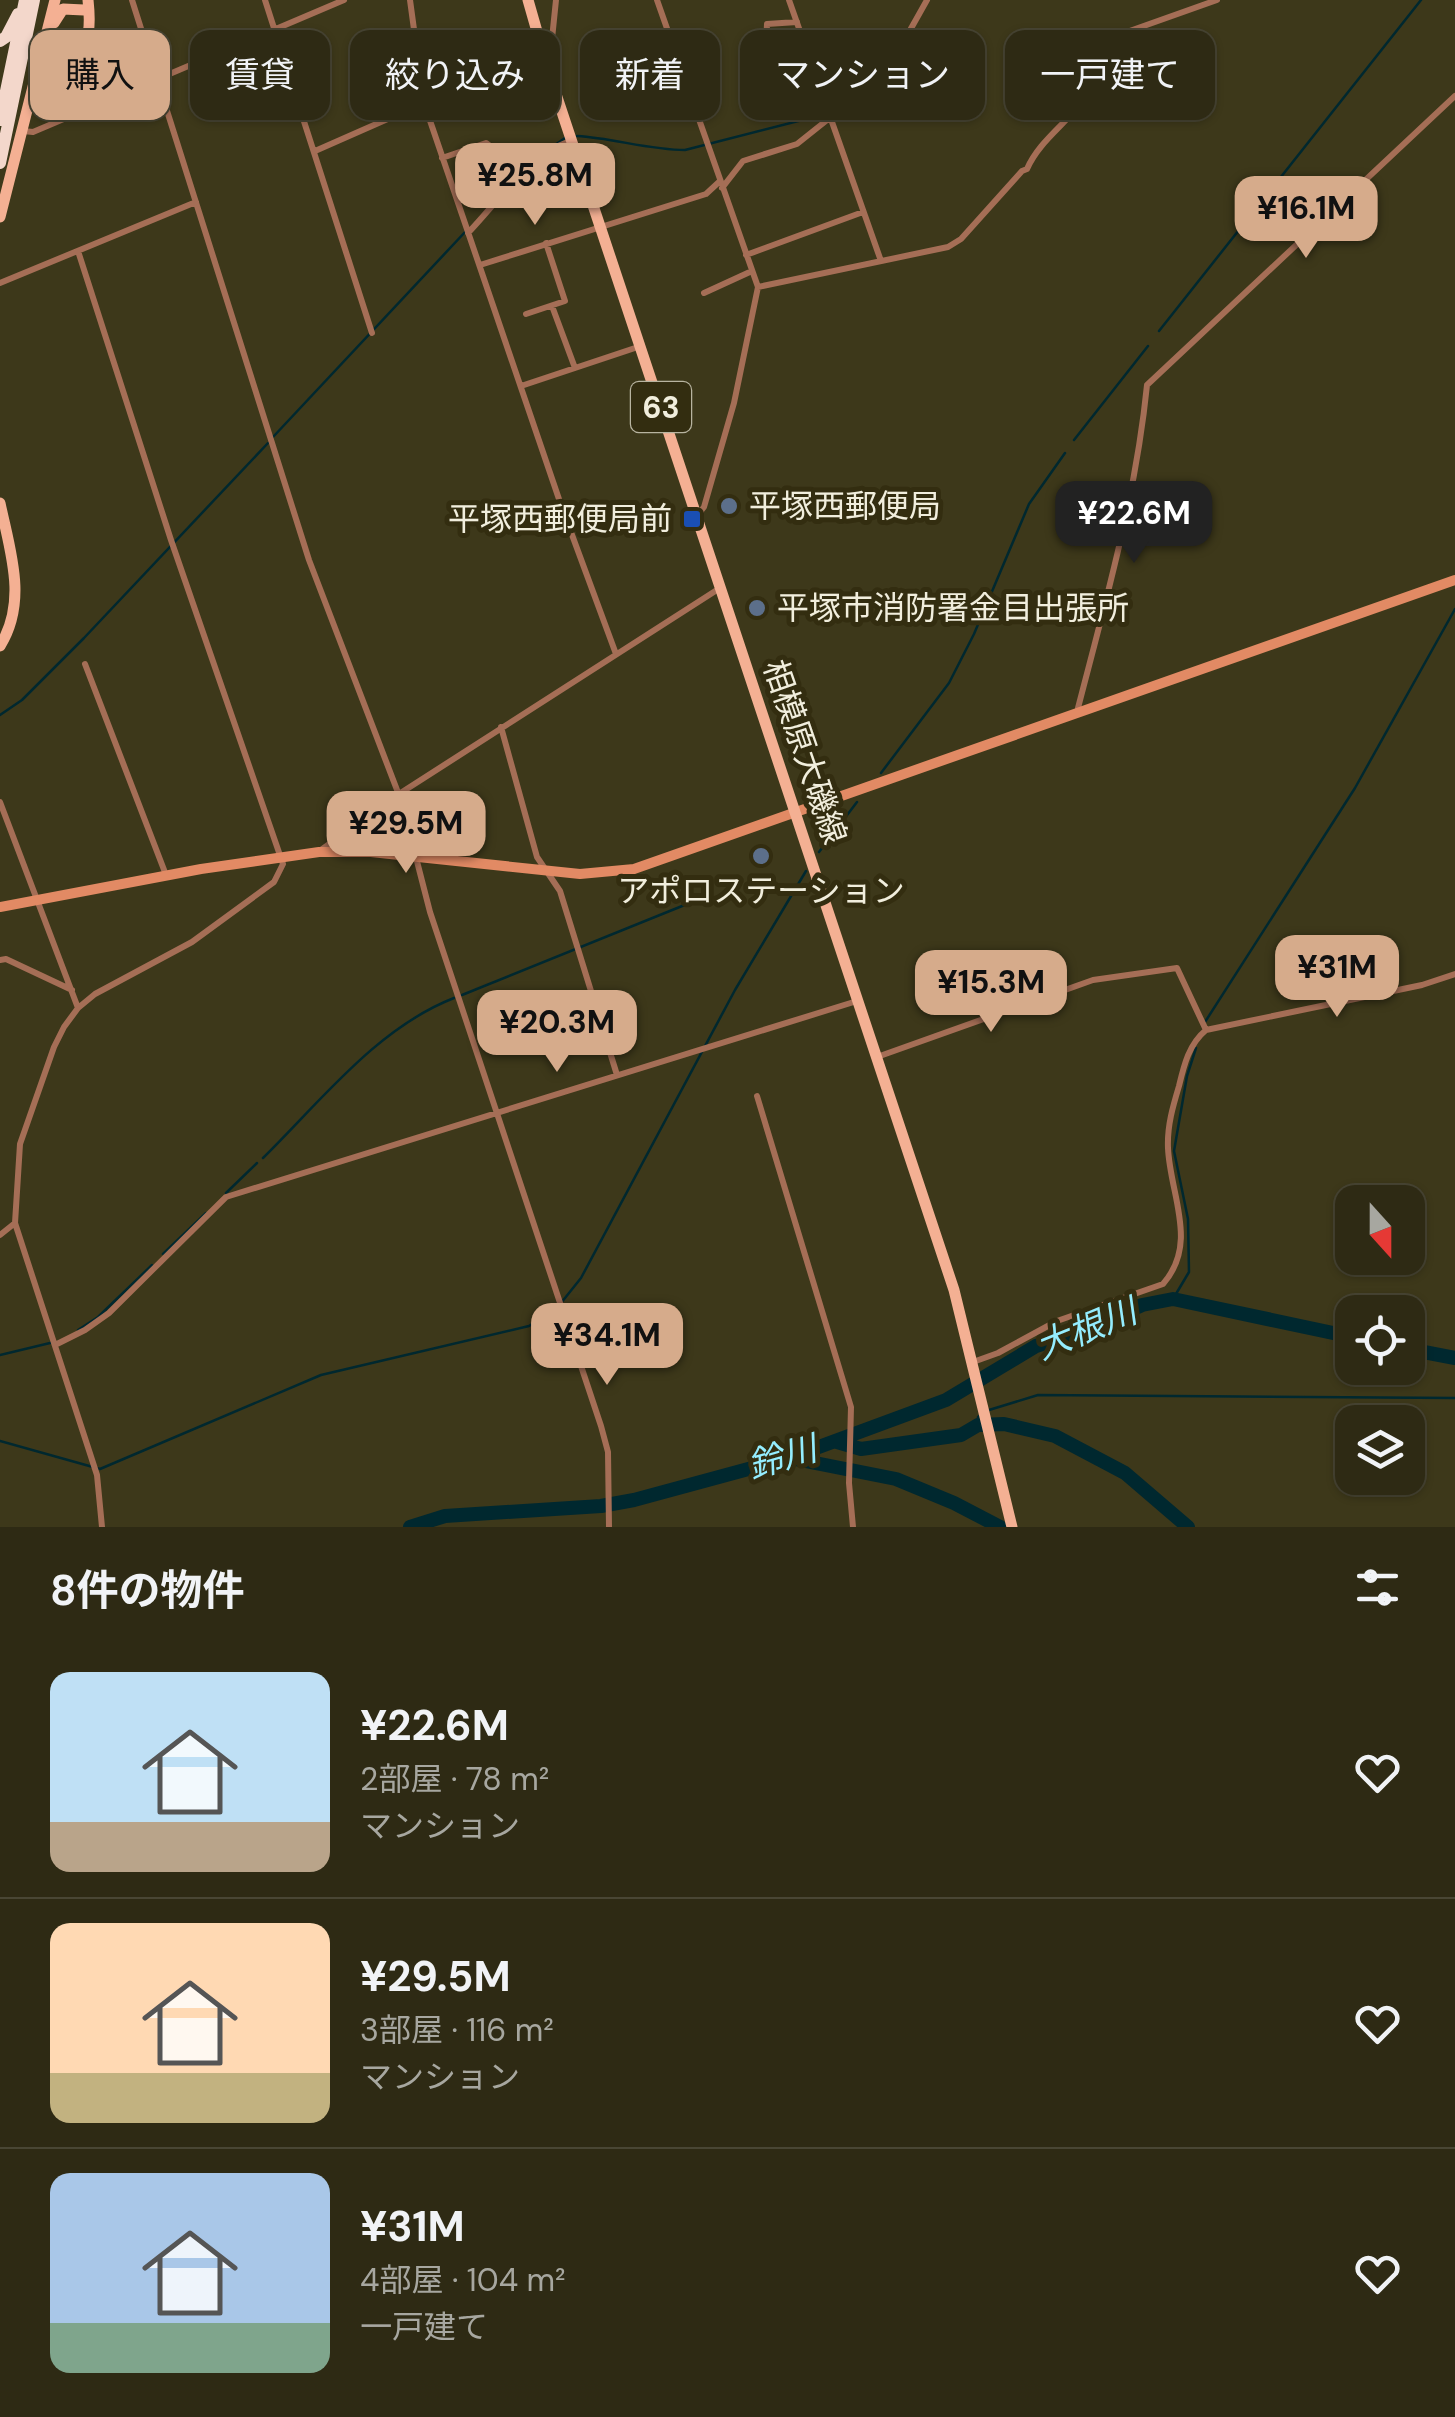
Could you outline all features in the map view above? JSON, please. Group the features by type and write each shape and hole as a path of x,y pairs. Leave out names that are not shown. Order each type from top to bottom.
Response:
{"highway":[{"path":"0,40 6,37 29,1"},
{"path":"0,120 29,1"},
{"path":"0,163 29,1"}],"main road":[{"name":"相模原大磯線","path":"528,0 537,30"},
{"path":"46,30 52,3"},
{"path":"53,30 59,11 85,7"},
{"path":"0,217 30,96"},
{"name":"相模原大磯線","path":"560,106 954,1290 1012,1527"},
{"path":"0,503 16,591 12,621 0,646"}],"street":[{"path":"132,0 141,30"},
{"path":"265,0 372,330"},
{"path":"170,73 344,0"},
{"path":"410,0 414,30"},
{"path":"554,30 556,0"},
{"path":"656,0 758,288 734,403 704,507 697,516"},
{"path":"790,0 800,30"},
{"path":"758,288 948,247 961,240 1080,104 1118,36 1217,0"},
{"path":"909,30 925,1"},
{"path":"767,30 767,24 797,22"},
{"path":"1080,713 1078,708 1142,444 1147,385 1455,96"},
{"path":"22,131 33,132 61,120"},
{"path":"169,120 310,560 398,794 430,912 601,1426 608,1452 609,1527"},
{"path":"314,151 385,120"},
{"path":"430,120 616,654"},
{"path":"480,265 706,194 721,185 743,161 797,144 824,120"},
{"path":"830,120 881,262"},
{"path":"467,230 552,149 572,141"},
{"path":"442,158 490,146 505,190"},
{"path":"0,283 196,202"},
{"path":"746,255 863,212"},
{"path":"526,314 565,302 546,244"},
{"path":"78,250 171,540 283,864 274,882 192,942 95,994 78,1008 54,1047 20,1144 16,1223 97,1475 102,1527"},
{"path":"704,294 752,270"},
{"path":"552,306 575,368"},
{"path":"521,386 640,346"},
{"path":"0,907 318,852 371,852 580,874 634,869 1455,580"},
{"path":"318,852 398,794 721,588"},
{"path":"85,664 166,876"},
{"path":"501,728 537,858 560,891 617,1074"},
{"path":"0,802 78,1008"},
{"path":"0,960 72,990"},
{"path":"877,1057 1093,980 1178,968 1206,1030"},
{"path":"974,1364 1057,1321 1163,1284 1173,1272 1182,1240 1169,1164 1168,1126 1192,1047 1206,1030 1455,974"},
{"path":"55,1345 86,1330 109,1312 226,1197 858,1001"},
{"path":"756,1096 852,1412 853,1527"},
{"path":"0,1235 16,1223"}],"waterway":[{"path":"1159,331 1421,0"},
{"path":"577,136 685,150 802,120"},
{"path":"529,163 565,138"},
{"path":"273,437 466,231"},
{"path":"1074,440 1148,346"},
{"path":"0,715 22,700 84,638 268,443"},
{"path":"881,773 949,683 1029,504 1065,453"},
{"path":"1205,1022 1355,788 1455,609"},
{"path":"819,852 857,802"},
{"path":"0,1441 100,1469 321,1375 529,1326 557,1308 581,1278 735,990 806,871"},
{"path":"462,995 697,900"},
{"path":"263,1158 375,1047 426,1011 454,998"},
{"path":"1173,1299 1189,1272 1188,1219 1174,1151 1196,1048"},
{"path":"226,1193 257,1163"},
{"path":"163,1254 206,1213"},
{"path":"78,1330 98,1317 152,1265"},
{"name":"大根川","path":"410,1527 445,1516 601,1506 634,1500 789,1458 946,1400 1036,1346 1091,1328 1142,1305 1173,1299 1335,1333"},
{"path":"0,1355 50,1343"},
{"name":"大根川","path":"1425,1352 1455,1358"},
{"path":"989,1410 1038,1395 1455,1398"},
{"path":"978,1425 982,1414"},
{"name":"鈴川","path":"837,1442 861,1449 961,1435 978,1425 1004,1424 1055,1436 1125,1473 1188,1527"},
{"path":"790,1458 896,1479 1000,1527"}],"place":[{"name":"平塚西郵便局","path":"729,506"},
{"name":"平塚西郵便局前","path":"692,519"},
{"name":"平塚市消防署金目出張所","path":"757,608"},
{"name":"アポロステーション","path":"761,856"}]}
